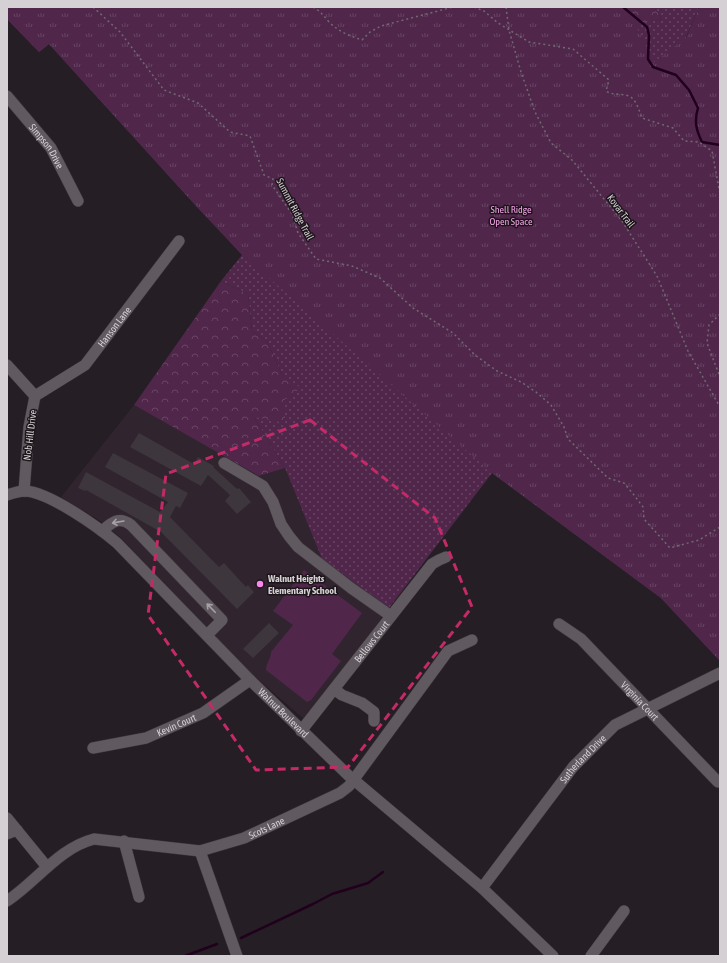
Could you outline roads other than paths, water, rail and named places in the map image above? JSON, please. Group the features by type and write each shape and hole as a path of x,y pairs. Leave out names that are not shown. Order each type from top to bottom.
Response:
{"street":[{"name":"Simpson Drive","path":"7,96 51,148 78,201"},
{"name":"Hanson Lane","path":"35,396 85,365 179,241"},
{"name":"Nob Hill Drive","path":"7,365 35,396 29,427 24,491"},
{"path":"224,463 263,486 273,502 282,524 298,547 358,593 392,616"},
{"name":"Walnut Boulevard","path":"7,495 24,491 36,493 48,498 102,531 116,543 250,680 353,780 482,888 553,956"},
{"path":"102,531 111,523 118,520 126,521 131,525 222,620 207,635"},
{"name":"Bellows Court","path":"302,731 432,564 446,557"},
{"name":"Virginia Court","path":"559,624 581,639 718,782"},
{"name":"Scots Lane","path":"7,901 22,891 47,866 81,842 94,838 200,851 244,838 340,793 349,786 448,651 472,640"},
{"name":"Sutherland Drive","path":"482,888 573,767 615,725 720,673"},
{"name":"Kevin Court","path":"93,748 146,738 203,713 250,680"},
{"path":"334,689 342,695 362,704 374,712 374,721"},
{"path":"7,818 12,832 47,866"},
{"path":"124,841 139,897"},
{"path":"200,851 237,956"},
{"path":"591,956 624,911"}],"waterway":[{"path":"623,7 647,27 649,35 648,59 653,67 676,75 689,90 698,108 696,125 702,142 720,145"},
{"path":"241,938 332,894 368,883 383,872"},
{"path":"185,956 217,944"}],"place":[{"name":"Walnut Heights Elementary School","path":"260,584"}],"park label":[{"name":"Shell Ridge Open Space","path":"511,214"}]}
